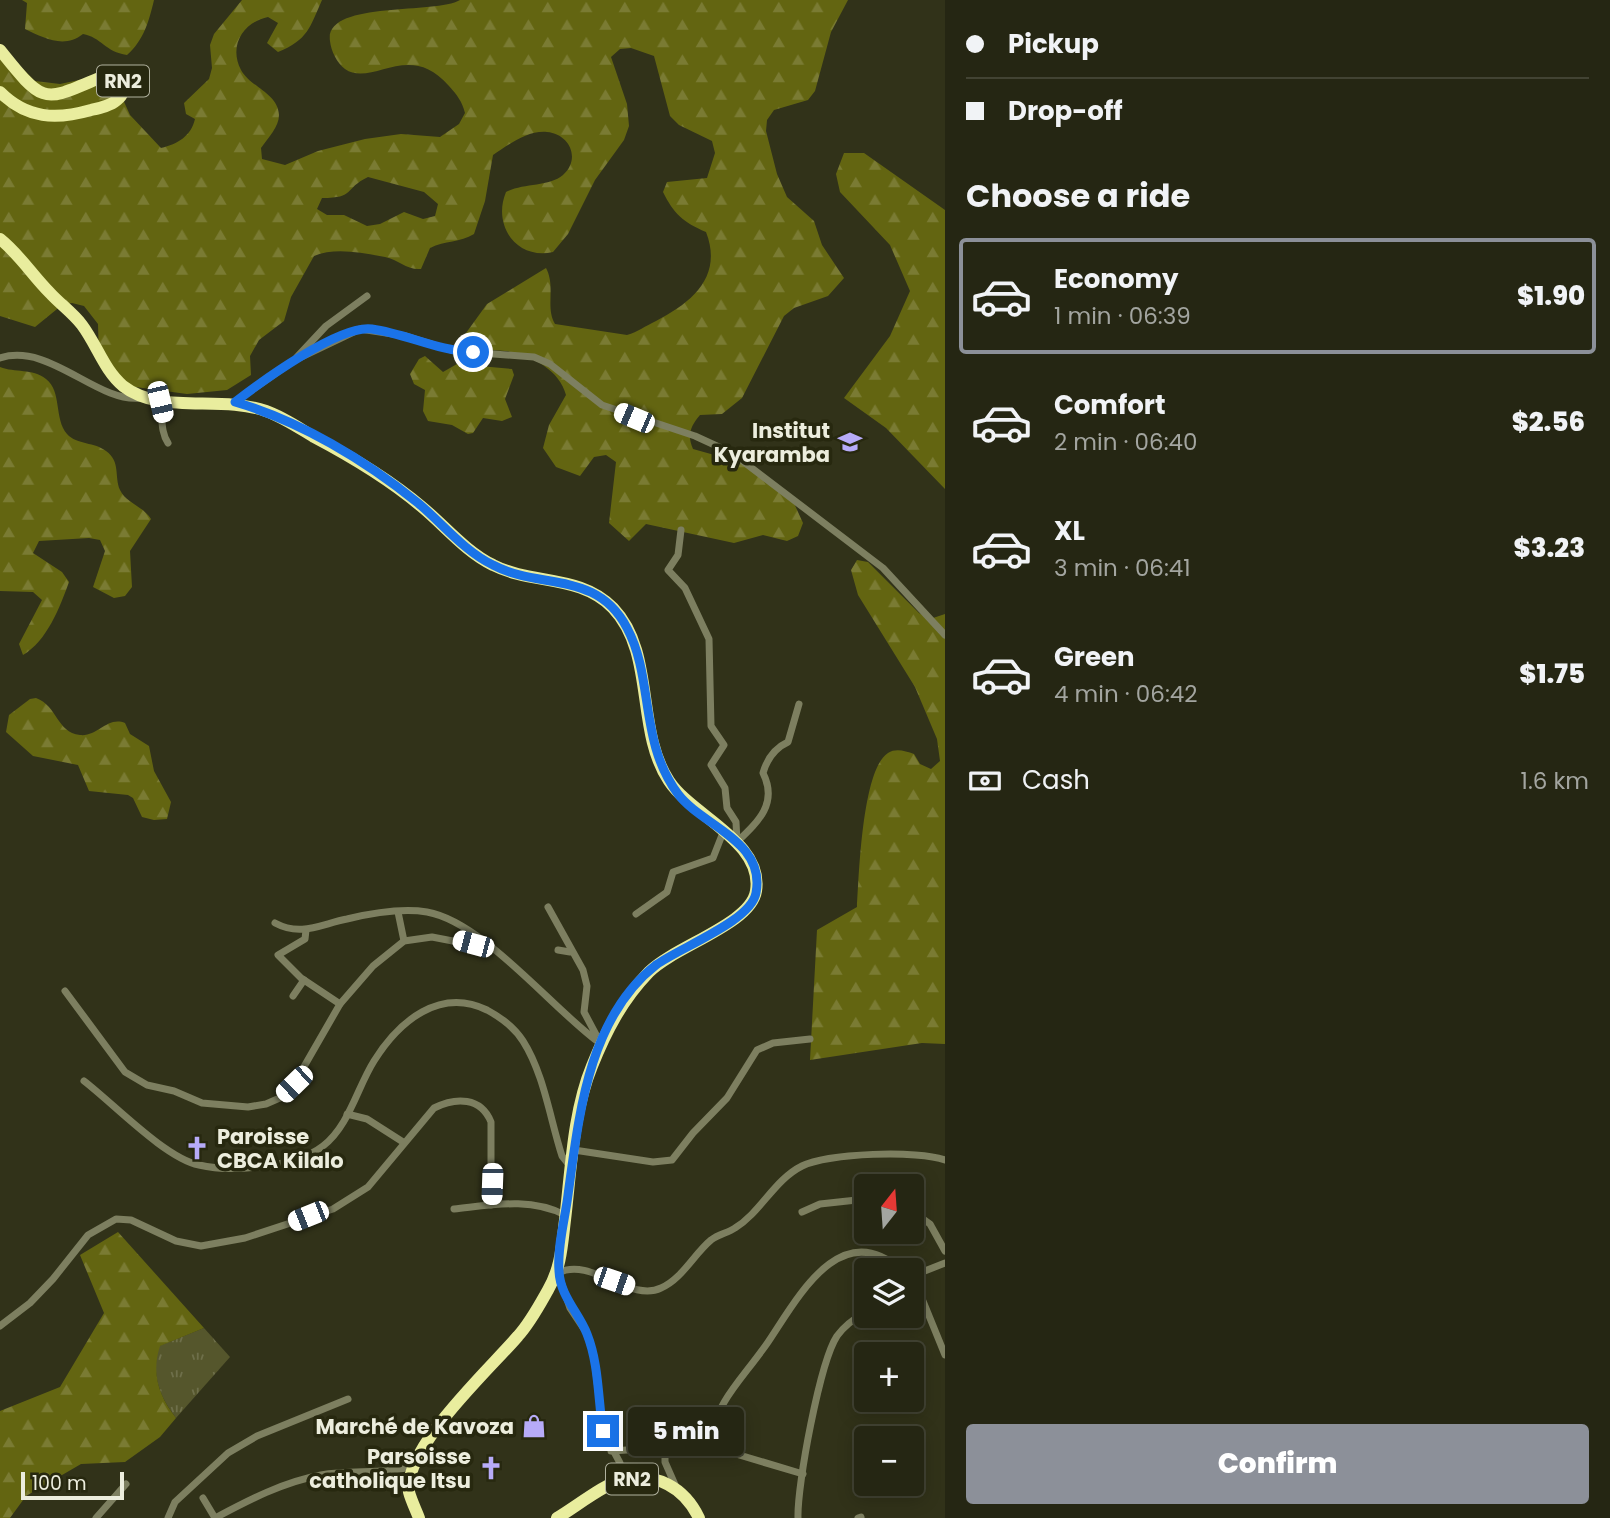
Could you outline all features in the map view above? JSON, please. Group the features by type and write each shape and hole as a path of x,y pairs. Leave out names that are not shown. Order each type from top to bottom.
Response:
{"highway":[{"name":"RN2","path":"0,50 22,78 50,95 61,95 109,74 116,74 122,79 124,87 118,99 108,105 48,118 27,112 0,92"},
{"path":"0,239 17,252 37,279 84,327 105,365 122,385 142,398 160,402 235,402 270,412 360,461 418,503 476,555 495,567 566,582 595,594 613,608 628,628 636,651 651,733 663,772 680,798 724,829 737,842 751,862 757,878 751,905 741,916 686,945 653,968 613,1018 588,1075 574,1150 558,1273 522,1332 435,1428 414,1466 408,1490 419,1518"},
{"name":"RN2","path":"557,1518 621,1479 656,1478 676,1488 692,1503 699,1518"}],"street":[{"path":"295,360 327,326 366,296"},
{"path":"235,402 295,360 348,333 370,328 454,351 534,357 550,364 602,405 634,418 695,436 732,453 883,568 945,635"},
{"path":"0,358 12,354 27,356 51,363 120,396 142,398"},
{"path":"160,402 164,419 162,434 168,443"},
{"path":"681,530 678,555 668,570 685,588 709,639 711,726 723,745 712,765 724,788 727,808 736,822 737,842"},
{"path":"737,842 767,808 770,787 763,773 767,761 780,746 788,742 799,704"},
{"path":"636,914 667,892 673,872 713,858 724,829"},
{"path":"548,907 570,952 583,970 587,986 584,1012 601,1044"},
{"path":"275,923 292,930 306,930 345,919 398,912 429,913 446,918 549,996 582,1031 601,1044"},
{"path":"398,912 404,941"},
{"path":"306,930 305,939 278,955 304,980 340,1004"},
{"path":"65,991 125,1072 147,1086 224,1106 266,1104 282,1097 294,1084 340,1004 373,966 404,941 432,937 489,948"},
{"path":"558,950 570,952"},
{"path":"293,996 304,980"},
{"path":"84,1081 142,1130 180,1157 201,1166 270,1166 299,1159 325,1145 347,1114 375,1059 403,1024 420,1012 442,1003 468,1003 502,1017 524,1043 537,1070 562,1156 572,1168"},
{"path":"574,1150 653,1162 673,1160 693,1133 727,1098 757,1050 773,1044 810,1039"},
{"path":"0,1326 38,1295 88,1235 116,1219 139,1223 187,1245 201,1246 246,1238 351,1200 384,1170 403,1142 434,1108 448,1101 463,1100 487,1111 493,1144 491,1205"},
{"path":"347,1114 367,1119 403,1142"},
{"path":"621,1479 620,1463 611,1451 603,1431 594,1356 586,1332 570,1308 558,1273 576,1268 641,1290 661,1289 711,1240 734,1229 800,1167 826,1158 849,1156 926,1156 945,1160"},
{"path":"802,1212 820,1204 854,1200"},
{"path":"454,1209 491,1205 547,1205 565,1215"},
{"path":"924,1220 930,1224 945,1251"},
{"path":"706,1446 723,1402 737,1379 755,1360 816,1272 835,1259 853,1254 881,1258"},
{"path":"924,1271 945,1263"},
{"path":"924,1303 945,1355"},
{"path":"798,1518 803,1474 829,1356 836,1337 854,1319"},
{"path":"168,1518 176,1502 228,1453 257,1436 348,1399"},
{"path":"611,1451 706,1446 803,1474"},
{"path":"665,1449 665,1462 676,1488"},
{"path":"203,1497 215,1518 262,1493 320,1475 398,1471 414,1466"},
{"path":"96,1518 126,1485"}],"green space":[{"path":"22,0 154,0 142,37 127,55 113,51 83,34 69,41 61,41 25,29 27,3"},
{"path":"242,0 322,0 307,32 296,43 278,52 267,43 278,23 268,17 245,29 236,52 237,61 245,76 274,101 279,115 273,132 261,148 262,159 285,165 318,151 365,139 401,134 440,137 459,124 465,113 459,98 449,86 434,73 420,66 406,65 367,73 345,69 335,57 330,41 333,28 344,19 460,0 848,0 831,32 815,91 808,100 774,110 767,120 766,131 777,174 787,197 814,221 822,245 844,278 828,296 794,308 784,316 742,398 722,414 700,415 690,435 693,449 733,457 793,501 803,523 798,536 787,541 763,535 734,543 646,524 629,541 609,523 616,462 606,455 594,457 580,476 556,467 543,448 549,425 566,395 557,378 543,365 524,356 467,345 466,333 487,304 546,268 555,324 627,335 669,314 693,296 701,286 711,262 706,232 680,216 663,192 667,182 707,178 715,153 712,141 679,125 670,116 654,56 631,48 620,49 611,57 627,104 629,126 624,140 595,180 568,234 553,252 528,251 519,245 511,238 502,217 506,192 557,179 568,169 572,155 567,142 555,134 540,132 518,139 493,155 485,201 474,234 430,248 421,269 411,268 385,257 358,253 340,251 314,256 291,297 284,321 259,340 250,356 251,375 227,390 187,394 121,385 99,358 98,324 84,306 72,303 62,305 35,327 0,316 0,46 35,81 60,84 93,77 105,78 116,84 130,115 161,148 183,138 193,125 195,119 186,114 184,103 209,79 212,68 210,45 214,34","holes":["368,177 424,192 438,204 435,216 423,219 404,212 380,224 367,226 344,215 327,215 317,209 322,198 345,195"]},
{"path":"844,153 864,153 945,210 945,489 886,428 844,398 890,336 910,291 890,245 840,192 836,174"},
{"path":"425,356 443,372 457,364 512,369 514,375 505,399 512,417 502,421 483,418 473,433 468,434 452,425 428,421 423,411 425,390 414,384 410,374 419,359"},
{"path":"0,367 35,373 51,384 60,421 67,434 76,440 102,448 111,455 120,490 151,519 130,551 132,587 125,596 114,598 93,587 105,551 100,540 89,538 39,541 33,553 62,572 69,582 46,632 23,655 19,644 42,600 33,592 0,591"},
{"path":"857,560 868,562 919,613 930,619 945,614 945,1044 922,1043 810,1060 817,930 857,907 867,801 879,763 888,753 897,750 914,754 920,764 931,769 940,761 937,739 915,687 858,595 851,570"},
{"path":"36,698 49,707 61,724 72,733 86,735 113,722 125,723 130,734 149,746 154,771 171,802 167,819 142,817 133,798 128,795 89,791 78,765 33,756 6,732 9,715 30,699"},
{"path":"118,1232 204,1328 160,1346 156,1366 158,1384 176,1418 160,1437 125,1462 81,1464 26,1496 10,1518 0,1518 0,1411 60,1387 104,1313 80,1255"},
{"path":"204,1328 230,1357 176,1418 158,1384 156,1366 159,1346"}],"place":[{"name":"Institut Kyaramba","path":"850,442"},
{"name":"Paroisse CBCA Kilalo","path":"197,1148"},
{"name":"Marché de Kavoza","path":"534,1426"},
{"name":"Parsoisse catholique Itsu","path":"491,1468"}],"route":[{"path":"473,352 454,351 370,328 360,329 295,360 235,402 270,412 360,461 418,503 476,555 495,567 566,582 595,594 613,608 628,628 636,651 651,733 663,772 680,798 724,829 737,842 751,862 757,878 756,894 741,916 686,945 653,968 634,989 613,1018 588,1075 558,1273 570,1308 586,1332 594,1356 603,1431"}]}
